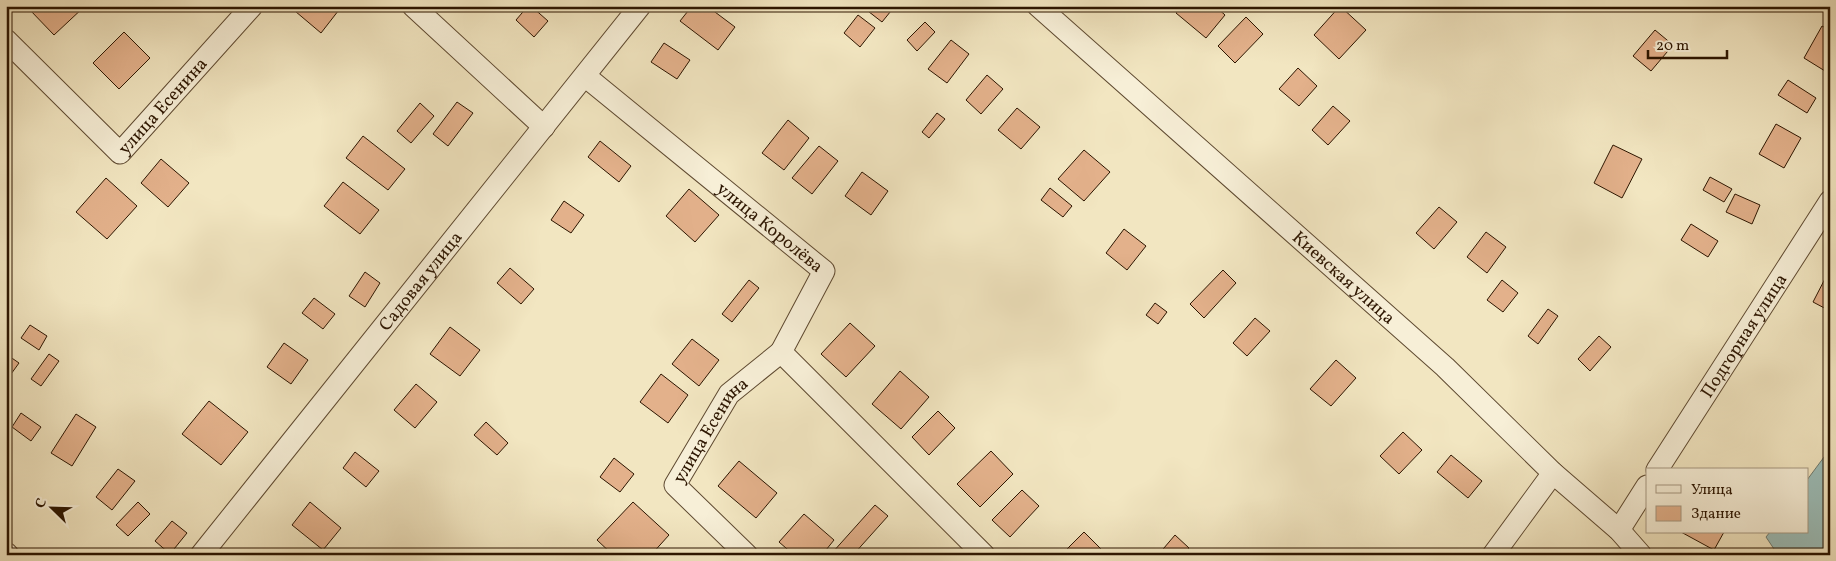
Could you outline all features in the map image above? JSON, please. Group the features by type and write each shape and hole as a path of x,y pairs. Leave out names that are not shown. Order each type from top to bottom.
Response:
{"street":[{"name":"улица Есенина","path":"6,40 120,153 252,6"},
{"path":"413,6 544,127"},
{"name":"Садовая улица","path":"201,555 640,6"},
{"name":"Киевская улица","path":"1038,6 1445,367 1553,473 1619,530 1641,555"},
{"name":"улица Королёва","path":"585,76 824,271 781,352"},
{"name":"Подгорная улица","path":"1658,468 1830,201"},
{"name":"улица Есенина","path":"748,555 675,485 729,394 781,352"},
{"path":"781,352 984,555"},
{"path":"1493,555 1553,473"},
{"path":"1619,530 1646,488"}],"water":[{"path":"1830,452 1830,555 1778,555 1766,537 1768,534 1808,534 1808,479 1827,453"}],"building":[{"path":"32,6 85,6 54,35 29,9"},
{"path":"289,6 342,6 321,33"},
{"path":"528,6 531,6 548,21 534,37 516,20"},
{"path":"692,6 707,6 735,27 718,50 680,21"},
{"path":"866,6 895,6 882,22 864,8"},
{"path":"1181,6 1215,6 1225,15 1206,38 1176,13"},
{"path":"1340,6 1366,30 1339,59 1314,35"},
{"path":"858,15 875,28 860,47 844,33"},
{"path":"1246,17 1263,34 1235,63 1218,46"},
{"path":"925,22 935,32 917,51 907,40"},
{"path":"1822,26 1830,30 1830,63 1825,71 1804,58"},
{"path":"1655,30 1673,45 1651,71 1633,56"},
{"path":"124,32 150,58 119,89 93,63"},
{"path":"951,40 969,54 947,83 928,69"},
{"path":"664,43 690,60 677,79 651,62"},
{"path":"1298,68 1317,86 1299,106 1279,89"},
{"path":"987,75 1003,89 981,114 966,100"},
{"path":"1788,80 1816,98 1807,113 1778,95"},
{"path":"457,102 473,113 448,146 433,134"},
{"path":"420,103 434,116 411,143 397,131"},
{"path":"1333,106 1350,121 1328,145 1312,130"},
{"path":"1017,108 1040,127 1021,149 998,130"},
{"path":"937,113 945,119 929,138 922,132"},
{"path":"788,120 809,138 784,170 762,153"},
{"path":"1776,124 1801,138 1784,168 1759,154"},
{"path":"363,136 405,169 388,190 346,158"},
{"path":"600,141 631,166 619,182 588,157"},
{"path":"1613,145 1642,159 1622,198 1594,183"},
{"path":"819,146 838,161 812,194 792,178"},
{"path":"1084,150 1110,172 1084,201 1058,179"},
{"path":"161,159 189,183 168,207 141,183"},
{"path":"862,172 888,191 871,215 845,196"},
{"path":"1710,177 1732,189 1724,202 1703,190"},
{"path":"106,178 137,206 107,239 76,212"},
{"path":"343,182 379,210 360,234 324,206"},
{"path":"1050,188 1072,206 1063,217 1041,200"},
{"path":"689,189 719,215 695,242 666,216"},
{"path":"1735,194 1760,205 1752,224 1726,212"},
{"path":"564,201 584,215 571,233 551,220"},
{"path":"1439,207 1457,222 1434,249 1416,233"},
{"path":"1691,224 1718,241 1708,257 1681,240"},
{"path":"1124,229 1146,246 1127,270 1106,253"},
{"path":"1486,232 1506,247 1487,273 1467,257"},
{"path":"510,268 534,289 521,304 497,283"},
{"path":"1223,270 1236,283 1204,318 1190,304"},
{"path":"1830,271 1830,311 1813,302"},
{"path":"365,272 380,283 365,307 349,296"},
{"path":"749,280 759,288 732,322 722,314"},
{"path":"1502,280 1518,293 1503,312 1487,300"},
{"path":"314,298 335,314 323,329 302,313"},
{"path":"1155,303 1167,312 1158,324 1146,315"},
{"path":"1548,309 1558,316 1538,344 1528,336"},
{"path":"1255,318 1270,331 1247,356 1233,343"},
{"path":"850,323 875,346 846,377 821,354"},
{"path":"30,325 47,336 39,350 21,338"},
{"path":"450,327 480,350 460,376 430,354"},
{"path":"1599,336 1611,347 1590,371 1578,359"},
{"path":"692,339 719,360 699,386 672,364"},
{"path":"284,343 308,360 291,384 267,367"},
{"path":"6,354 19,363 6,381"},
{"path":"49,354 59,361 41,386 31,379"},
{"path":"1336,360 1356,378 1331,406 1310,389"},
{"path":"900,371 929,397 901,429 872,404"},
{"path":"661,374 688,395 668,423 640,402"},
{"path":"416,384 437,402 415,428 394,410"},
{"path":"209,401 248,432 221,465 182,434"},
{"path":"938,411 955,428 929,455 912,437"},
{"path":"21,413 41,427 31,441 12,427"},
{"path":"76,414 96,427 72,466 51,453"},
{"path":"486,422 508,443 497,455 474,435"},
{"path":"1403,432 1422,450 1399,474 1380,456"},
{"path":"991,451 1013,474 980,507 957,484"},
{"path":"355,452 379,471 366,487 343,468"},
{"path":"1451,455 1482,481 1468,498 1437,472"},
{"path":"614,458 634,474 620,492 600,477"},
{"path":"739,461 777,493 756,518 718,486"},
{"path":"118,469 135,481 112,510 96,497"},
{"path":"1022,490 1039,506 1010,537 992,520"},
{"path":"138,502 150,514 128,536 116,525"},
{"path":"310,502 341,528 323,550 292,525"},
{"path":"633,502 669,535 651,555 613,555 597,540"},
{"path":"875,505 888,516 853,555 835,555 832,553"},
{"path":"804,514 834,540 822,555 794,555 779,542"},
{"path":"172,521 187,533 170,554 155,541"},
{"path":"1084,532 1107,555 1061,555"},
{"path":"1685,534 1723,534 1714,550"},
{"path":"1175,535 1189,548 1183,555 1158,555"}]}
